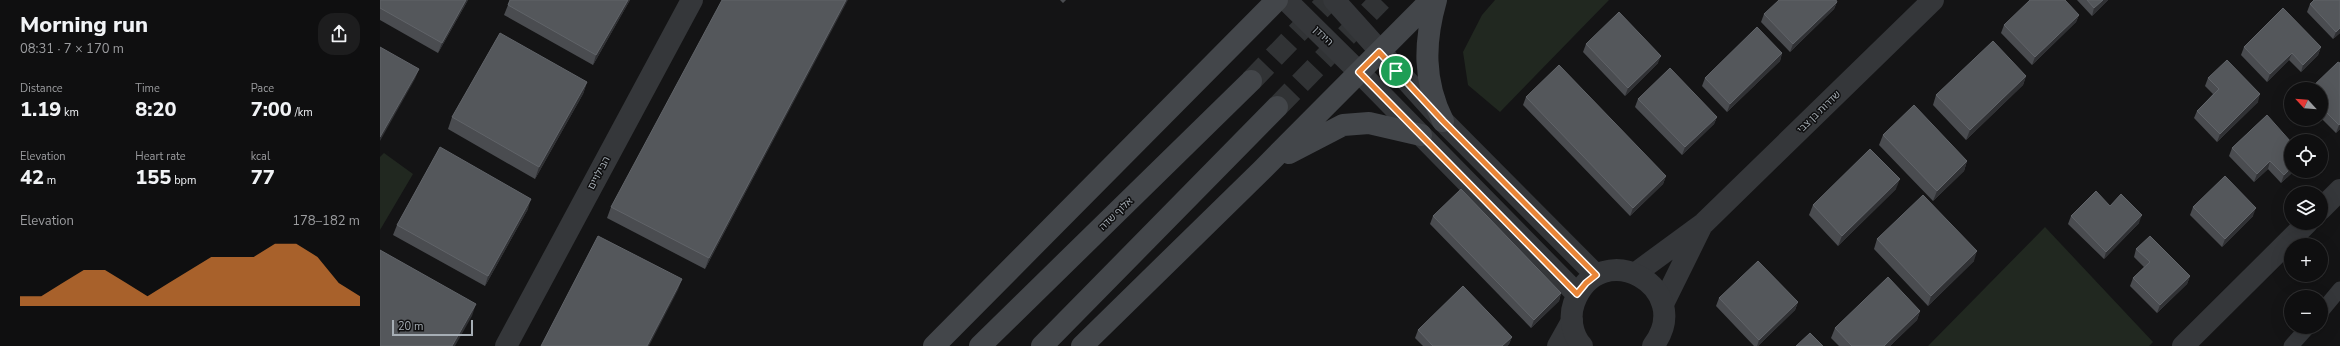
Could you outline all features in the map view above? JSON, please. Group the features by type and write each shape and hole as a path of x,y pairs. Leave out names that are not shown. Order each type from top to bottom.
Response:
{"main road":[{"path":"934,346 1277,0"},
{"path":"1082,346 1262,170 1430,0"},
{"path":"1436,0 1430,20 1427,79 1432,101 1443,121"},
{"name":"אלוף שדה","path":"980,346 1251,81"},
{"path":"1042,346 1278,107"},
{"path":"1262,170 1308,142 1343,125 1369,124 1421,135"}],"street":[{"name":"הבילויים","path":"506,346 692,0"},
{"name":"הירדן","path":"1286,0 1359,72 1577,294"},
{"path":"1334,0 1379,52 1443,121 1596,275"},
{"name":"שדרות בן צבי","path":"1636,273 1704,223 1933,0"},
{"path":"2328,202 2340,190"},
{"name":"שדרות בן צבי","path":"1663,304 1704,223"},
{"path":"2183,346 2300,230"},
{"path":"1582,346 1574,333 1572,307 1577,294 1586,283 1596,275 1609,270 1623,270 1636,273 1648,281 1657,291 1663,304 1663,340"},
{"path":"1558,346 1572,321"}],"lane":[{"path":"2328,304 2340,289"},
{"path":"2292,346 2302,334"}],"shaded area":[{"path":"1495,0 1609,0 1500,112 1468,85 1463,52 1482,15"},
{"path":"384,153 413,174 380,230 380,157"},
{"path":"2045,227 2153,342 2149,346 1928,346"}],"building":[{"path":"380,0 466,0 442,43 380,8"},
{"path":"510,0 628,0 596,55 508,5"},
{"path":"722,0 846,0 709,258 611,207"},
{"path":"1779,0 1836,0 1837,2 1793,44 1764,14"},
{"path":"2030,0 2065,0 2079,15 2035,57 2004,25"},
{"path":"2087,0 2103,0 2094,8"},
{"path":"2314,0 2340,0 2340,28 2336,32 2310,4"},
{"path":"2283,8 2321,47 2303,65 2292,53 2270,74 2244,47"},
{"path":"1619,12 1661,56 1628,88 1586,44"},
{"path":"1757,27 1782,53 1730,104 1705,78"},
{"path":"500,33 587,82 539,167 452,117"},
{"path":"1993,41 2026,76 1970,130 1936,95"},
{"path":"380,47 419,69 380,137"},
{"path":"2227,60 2260,94 2220,134 2197,111 2219,89 2208,78"},
{"path":"2338,62 2340,63 2339,125 2328,114 2328,82 2317,82"},
{"path":"1559,65 1666,176 1633,208 1526,97"},
{"path":"1670,68 1717,117 1685,147 1638,99"},
{"path":"1914,105 1967,161 1937,191 1883,135"},
{"path":"2267,115 2284,134 2284,175 2270,161 2257,174 2232,148"},
{"path":"440,147 531,199 488,276 397,225"},
{"path":"1870,149 1900,179 1842,236 1813,205"},
{"path":"2225,176 2256,208 2225,239 2193,207"},
{"path":"1461,189 1561,293 1534,320 1433,216"},
{"path":"2096,191 2110,206 2121,194 2142,215 2106,252 2071,216"},
{"path":"1923,195 1977,251 1931,296 1877,239"},
{"path":"598,236 682,279 647,346 541,346"},
{"path":"2150,236 2190,276 2160,305 2133,278 2150,262 2136,249"},
{"path":"380,250 476,304 452,346 380,346"},
{"path":"1758,261 1798,302 1759,340 1719,298"},
{"path":"1888,277 1920,311 1884,346 1852,346 1835,328"},
{"path":"1463,286 1512,337 1502,346 1433,346 1418,330"},
{"path":"1810,333 1823,346 1796,346"}],"tunnel":[{"path":"1251,81 1329,0"},
{"path":"1277,107 1381,0"}],"route":[{"path":"1379,52 1396,71 1443,121 1596,275 1586,283 1577,294 1359,72 1379,52"}]}
